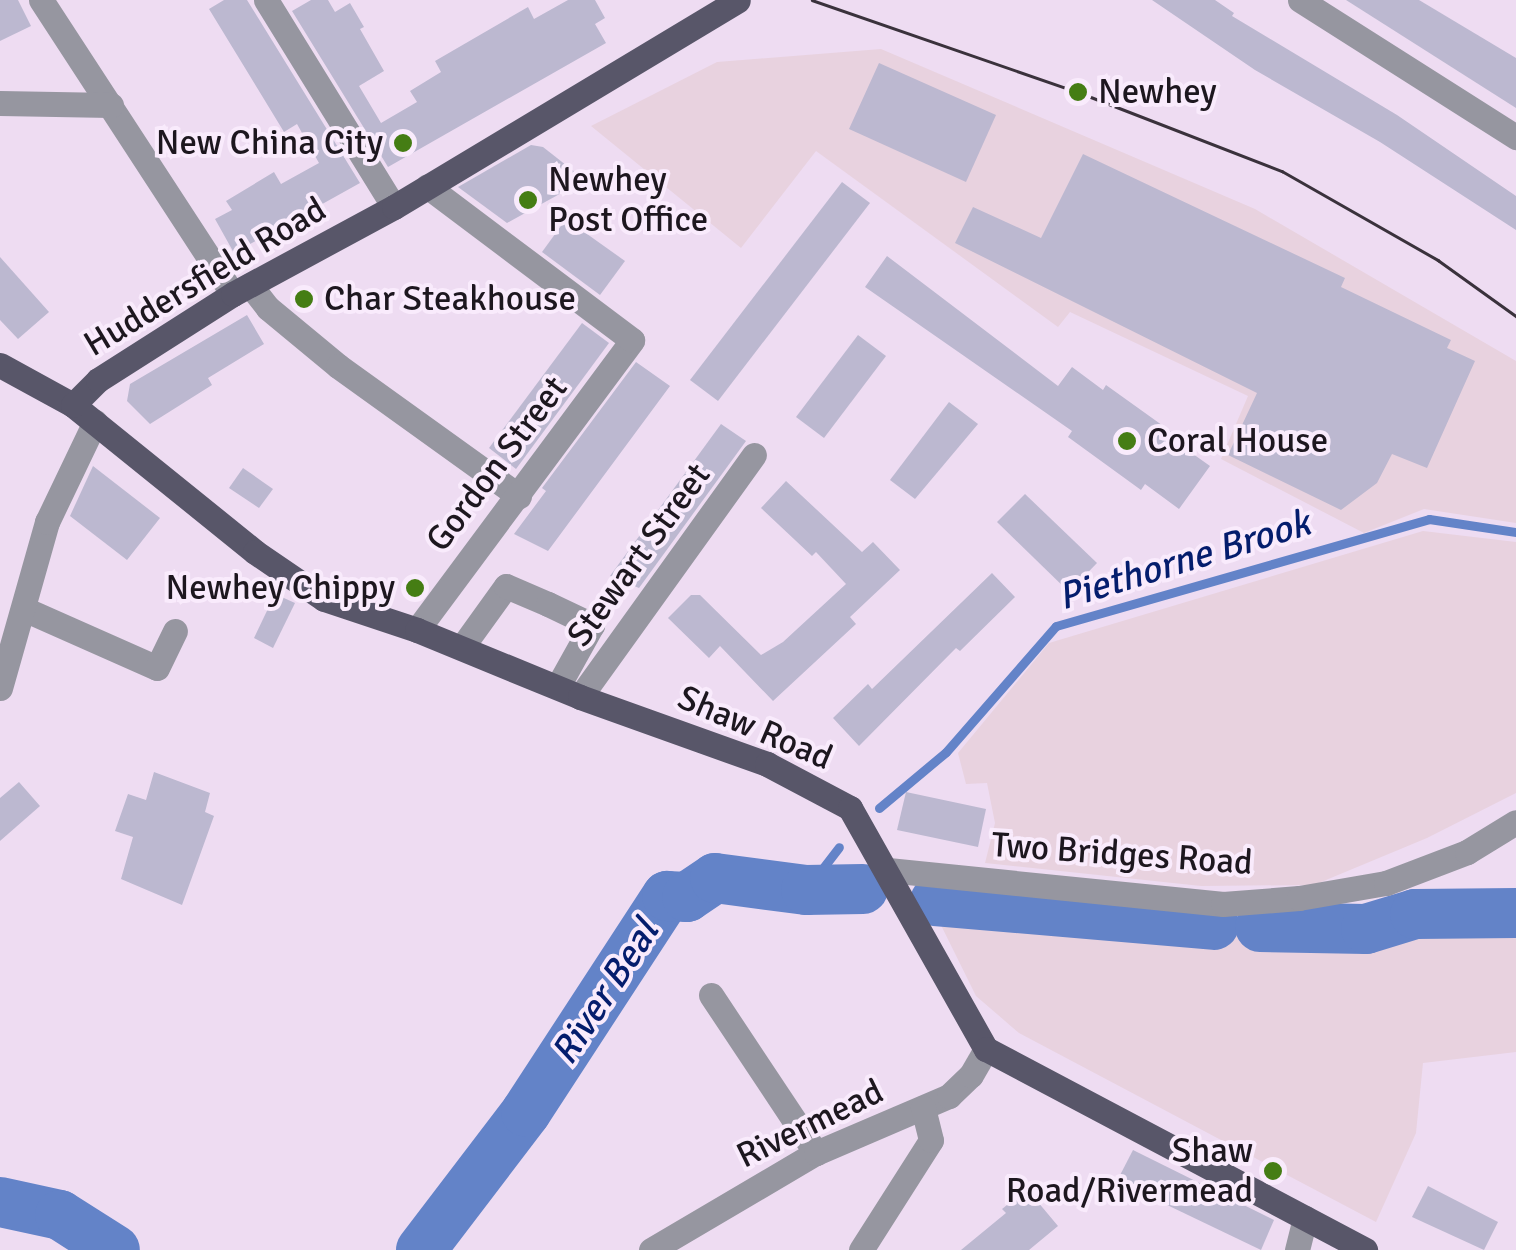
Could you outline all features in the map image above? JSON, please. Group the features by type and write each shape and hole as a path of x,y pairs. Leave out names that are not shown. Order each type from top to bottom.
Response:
{"main road":[{"name":"Huddersfield Road","path":"73,405 98,380 241,290 394,206 728,6"},
{"name":"Shaw Road","path":"0,366 73,405 255,552 324,599 417,630 569,692 798,777 850,808 986,1049"},
{"path":"986,1049 1365,1250"}],"street":[{"path":"42,0 110,105 241,290 338,366 519,496"},
{"path":"266,0 394,206"},
{"path":"1300,0 1516,137"},
{"path":"0,102 110,105"},
{"name":"Gordon Street","path":"417,630 632,340 428,186"},
{"path":"0,688 47,522 95,422"},
{"name":"Stewart Street","path":"569,692 754,455"},
{"path":"462,647 506,586 592,624 569,692"},
{"path":"24,609 158,668 175,630"},
{"name":"Two Bridges Road","path":"888,870 1223,904 1386,882 1467,852 1516,822"},
{"path":"711,995 816,1153"},
{"name":"Rivermead","path":"651,1250 816,1153 950,1096 971,1075 986,1049"},
{"path":"862,1250 931,1140 923,1108"},
{"path":"1296,1250 1305,1218"}],"shaded area":[{"path":"881,49 1255,209 1516,361 1516,523 1424,509 1364,533 1221,459 1248,396 1070,312 1058,327 816,151 741,248 591,126 717,62"},
{"path":"1423,531 1516,542 1516,793 1427,838 1314,885 1201,886 985,863 995,823 987,783 966,784 958,753 1049,643"},
{"path":"932,907 1327,937 1489,918 1516,919 1516,1052 1423,1063 1416,1133 1376,1222 1019,1033 976,996"}],"building":[{"path":"0,0 18,0 31,26 0,41"},
{"path":"224,0 247,0 360,183 234,253 215,219 232,210 226,201 274,172 281,184 319,163 297,124 284,132 209,9"},
{"path":"311,0 328,0 335,12 350,3 364,27 360,29 384,71 359,86 381,123 417,102 410,91 441,72 435,61 528,7 534,19 568,0 595,0 605,18 595,24 606,43 388,167 292,11"},
{"path":"1152,0 1215,0 1234,13 1232,16 1397,115 1516,196 1516,230 1380,142 1255,70"},
{"path":"1346,0 1419,0 1516,58 1516,108"},
{"path":"879,63 996,115 966,182 849,129"},
{"path":"531,145 543,147 585,180 507,223 458,187"},
{"path":"1083,154 1345,278 1341,287 1451,340 1447,348 1475,361 1427,468 1392,454 1377,483 1341,510 1228,455 1257,393 955,243 973,207 1041,238"},
{"path":"842,182 870,203 718,401 690,380"},
{"path":"566,219 625,261 600,295 542,252"},
{"path":"887,256 1058,386 1072,367 1103,390 1106,385 1180,438 1179,444 1210,466 1179,509 1145,484 1141,490 1068,437 1072,431 865,287"},
{"path":"0,257 49,312 18,339 0,320"},
{"path":"247,315 264,344 208,378 212,385 150,424 127,401 130,384"},
{"path":"582,323 609,343 516,469 489,448"},
{"path":"858,335 886,356 824,438 796,417"},
{"path":"636,362 670,386 548,551 514,534 546,491 542,488"},
{"path":"949,402 978,424 915,499 890,480"},
{"path":"721,424 746,441 639,588 610,576"},
{"path":"93,466 160,518 127,560 70,516"},
{"path":"243,468 273,489 259,508 229,488"},
{"path":"786,481 862,552 873,542 900,570 850,617 856,624 773,701 720,646 709,658 668,618 691,595 700,595 761,655 783,642 846,584 816,552 812,556 761,508"},
{"path":"1025,494 1097,563 1069,592 997,522"},
{"path":"992,573 1015,597 960,651 956,648 859,746 833,718 868,684 872,689"},
{"path":"275,594 295,603 273,648 254,638"},
{"path":"154,772 210,793 205,812 214,816 182,905 121,879 133,837 115,831 128,794 146,800"},
{"path":"19,782 40,806 0,841 0,798"},
{"path":"906,792 986,809 978,847 897,830"},
{"path":"1133,1150 1274,1220 1261,1250 1117,1181"},
{"path":"1428,1186 1498,1222 1484,1250 1412,1217"},
{"path":"1027,1189 1058,1226 1029,1250 961,1250 1006,1213 1002,1209"}],"waterway":[{"name":"Piethorne Brook","path":"879,808 946,752 1056,626 1429,519 1516,532"},
{"name":"Piethorne Brook","path":"806,890 839,847"},
{"name":"River Beal","path":"421,1250 526,1112 667,896 687,897 715,878 806,890 863,889"},
{"name":"River Beal","path":"935,901 1214,925"},
{"name":"River Beal","path":"1260,927 1366,929 1415,914 1516,913"},
{"name":"River Beal","path":"0,1202 60,1215 115,1250"}],"tram line":[{"path":"812,0 1078,92 1282,171 1438,260 1516,316"}],"place":[{"name":"Newhey","path":"1078,92"},
{"name":"New China City","path":"403,143"},
{"name":"Newhey Post Office","path":"528,200"},
{"name":"Char Steakhouse","path":"304,299"},
{"name":"Coral House","path":"1127,441"},
{"name":"Newhey Chippy","path":"415,588"},
{"name":"Shaw Road/Rivermead","path":"1273,1171"}]}
